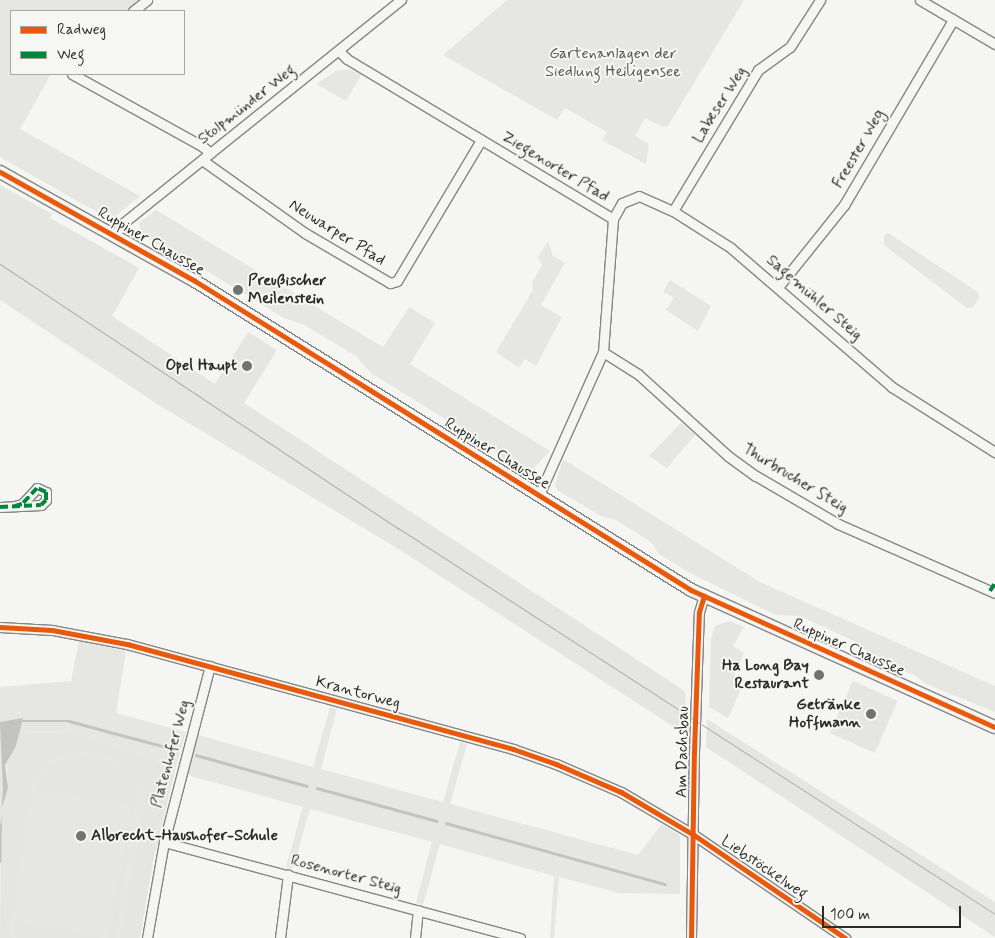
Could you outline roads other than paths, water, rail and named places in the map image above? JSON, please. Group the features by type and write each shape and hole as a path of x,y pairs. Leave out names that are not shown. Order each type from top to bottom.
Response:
{"main road":[{"name":"Ruppiner Chaussee","path":"0,172 115,235 233,304 704,596 995,727"}],"street":[{"path":"134,10 147,0"},
{"name":"Stolpmünder Weg","path":"115,235 122,224 401,0"},
{"name":"Labeser Weg","path":"673,211 758,70 790,47 820,0"},
{"path":"920,0 995,44"},
{"name":"Freester Weg","path":"779,286 844,205 953,20"},
{"name":"Ziegenorter Pfad","path":"339,51 347,60 613,220 602,352 539,495"},
{"path":"74,75 202,146 210,153"},
{"name":"Neuwarper Pfad","path":"202,160 304,233 390,283 397,281 481,140"},
{"name":"Sagemühler Steig","path":"613,220 622,203 639,196 673,211 731,248 779,286 892,387 995,452"},
{"name":"Thurbrucher Steig","path":"602,352 638,374 728,456 756,476 838,524 994,589"},
{"path":"0,507 15,506"},
{"name":"Am Dachsbau","path":"692,938 699,612 704,596"},
{"name":"Krantorweg","path":"0,627 88,635 513,748 592,778 694,835"},
{"name":"Platenhofer Weg","path":"147,938 164,842 210,666"},
{"name":"Liebstöckelweg","path":"694,835 845,938"},
{"name":"Rosenorter Steig","path":"164,842 520,938"},
{"path":"280,938 288,875"},
{"path":"415,938 418,910"}],"waterway":[{"path":"20,721 69,721 177,750"},
{"path":"196,755 307,786"},
{"path":"317,788 437,821"},
{"path":"446,823 665,884"},
{"path":"0,825 0,861"}],"tram line":[{"path":"0,264 398,528 995,914"}],"place":[{"name":"Preußischer Meilenstein","path":"238,290"},
{"name":"Opel Haupt","path":"247,366"},
{"name":"Ha Long Bay Restaurant","path":"819,675"},
{"name":"Getränke Hoffmann","path":"871,714"},
{"name":"Albrecht-Haushofer-Schule","path":"81,836"}],"park label":[{"name":"Gartenanlagen der Siedlung Heiligensee","path":"613,63"}]}
